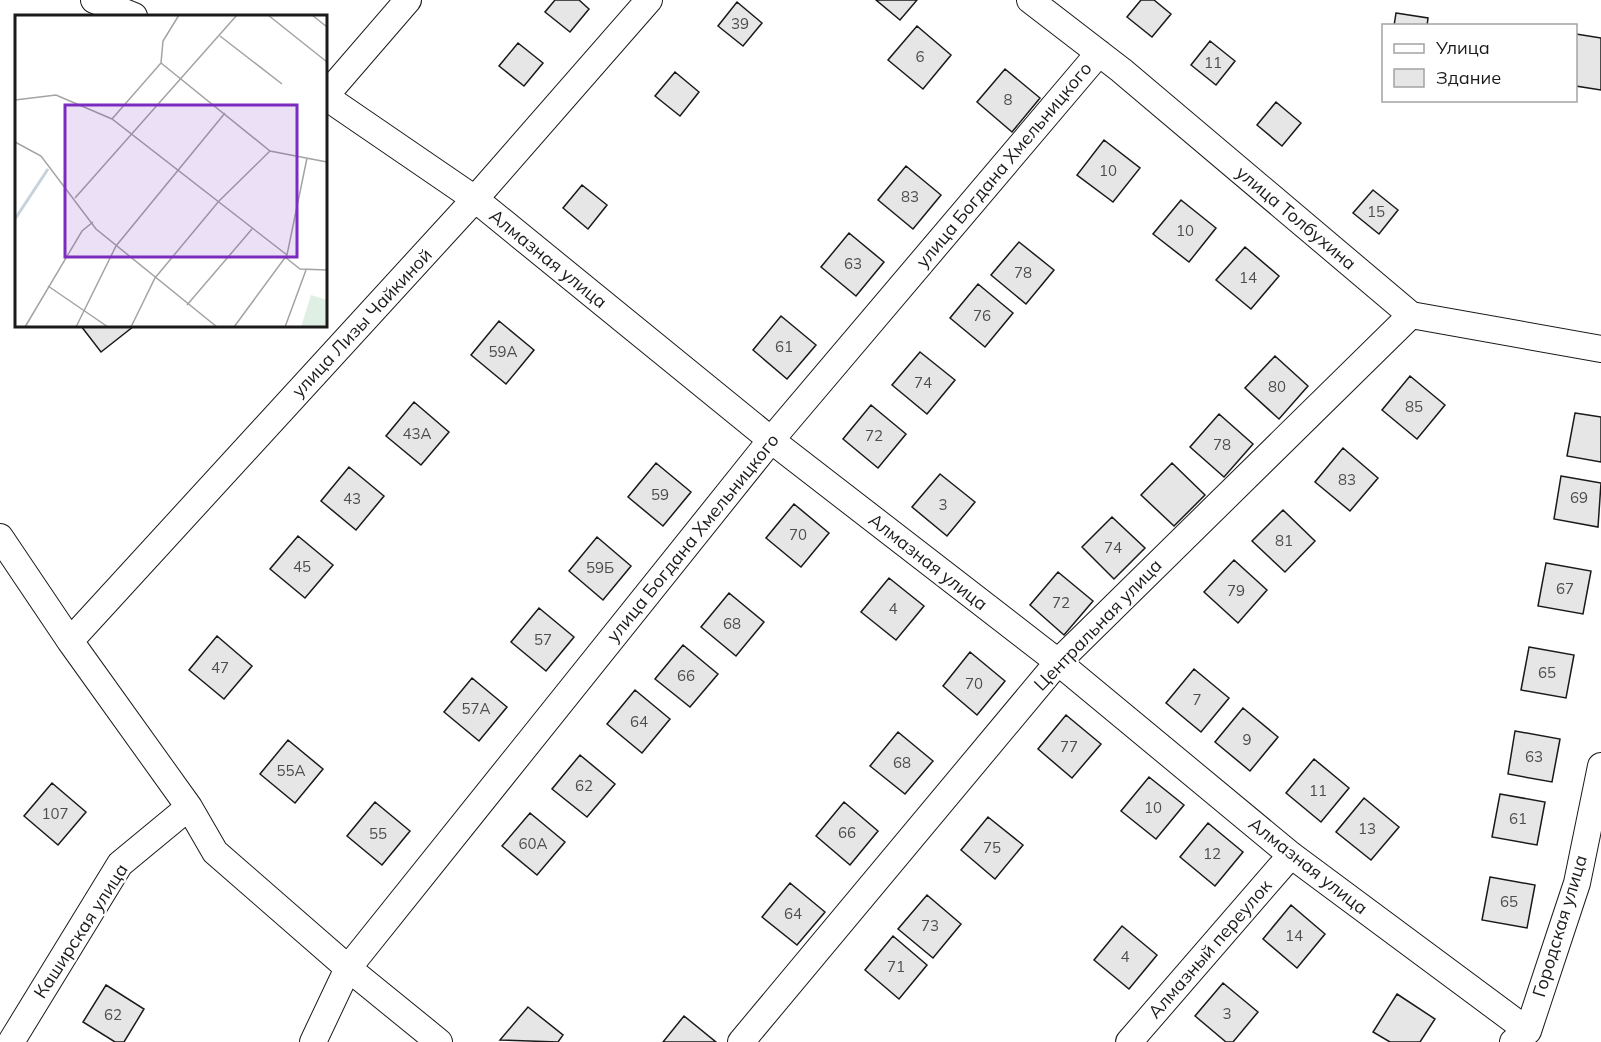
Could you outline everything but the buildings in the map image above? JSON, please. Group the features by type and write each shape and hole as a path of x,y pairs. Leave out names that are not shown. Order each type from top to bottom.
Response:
{"street":[{"path":"94,0 132,15"},
{"path":"327,95 408,0"},
{"name":"улица Лизы Чайкиной","path":"70,641 475,199 650,0"},
{"name":"улица Толбухина","path":"1030,0 1099,53 1411,315 1601,349"},
{"name":"улица Богдана Хмельницкого","path":"313,1042 348,968 771,440 1099,53"},
{"name":"Алмазная улица","path":"327,97 475,199 771,440 1058,662 1291,855 1520,1037"},
{"name":"Центральная улица","path":"741,1042 1058,662 1411,315"},
{"path":"0,537 70,641 189,807 216,852 348,968 439,1042"},
{"name":"Городская улица","path":"1520,1037 1577,883 1601,766"},
{"name":"Каширская улица","path":"11,1042 120,864 189,807"},
{"name":"Алмазный переулок","path":"1129,1042 1291,855"}]}
